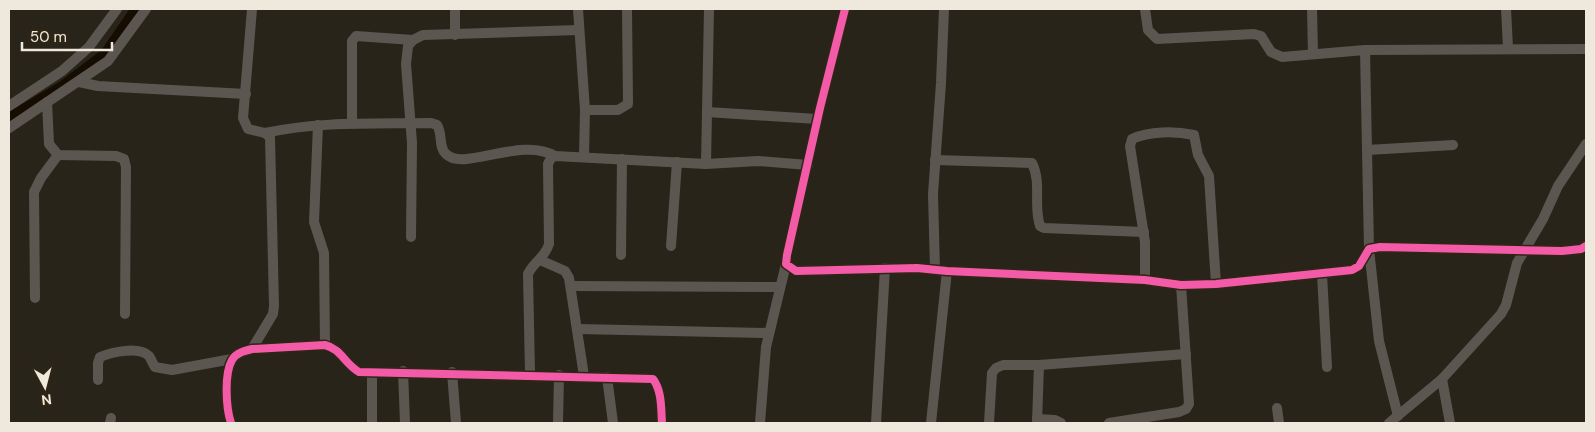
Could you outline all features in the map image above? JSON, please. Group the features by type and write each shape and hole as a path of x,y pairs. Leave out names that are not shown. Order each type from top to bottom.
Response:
{"street":[{"path":"9,106 62,71 89,46 117,9"},
{"path":"9,128 108,61 146,9"},
{"path":"252,9 244,125 248,129 265,133 293,127 352,122 438,125 442,150 450,158 462,160 519,149 540,149 556,156"},
{"path":"454,9 455,35"},
{"path":"578,9 578,30 582,40 585,110 584,156"},
{"path":"585,110 618,110 628,104 627,9"},
{"path":"706,164 709,9"},
{"path":"760,423 769,334 817,120 845,9"},
{"path":"934,270 933,194 942,83 944,9"},
{"path":"1145,9 1148,30 1157,39 1254,34 1261,36 1271,52 1277,56 1365,50 1586,49"},
{"path":"1312,9 1313,54"},
{"path":"1506,9 1508,48"},
{"path":"411,237 411,123 406,64 408,46 413,40 423,35 578,30"},
{"path":"352,122 352,40 356,36 365,35 413,40"},
{"path":"1365,50 1369,249 1378,342 1398,416"},
{"path":"79,82 98,86 246,94"},
{"path":"47,102 49,144 58,155 116,156 124,160 126,167 124,314"},
{"path":"707,112 817,120"},
{"path":"318,125 314,222 324,254 325,345"},
{"path":"252,349 273,314 274,306 270,137 265,133"},
{"path":"1145,280 1144,232 1131,160 1132,139 1142,135 1185,133 1194,134 1198,155 1209,176 1216,284"},
{"path":"1389,423 1442,378 1501,314 1506,305 1516,263 1543,219 1558,186 1586,144"},
{"path":"1367,150 1453,145"},
{"path":"35,298 34,192 41,178 58,155"},
{"path":"530,374 528,274 530,268 546,254 549,244 548,164 550,158 556,156 584,156 706,164 758,161 808,165"},
{"path":"621,255 622,159"},
{"path":"935,160 1032,163 1037,178 1037,219 1040,226 1044,228 1144,232"},
{"path":"671,246 676,162"},
{"path":"786,264 796,271 885,268 1145,280 1181,286 1352,270 1358,266 1369,249 1380,247 1562,251 1581,250 1586,246"},
{"path":"540,260 565,271 571,286 584,376"},
{"path":"876,423 885,268"},
{"path":"931,423 947,271"},
{"path":"1322,274 1327,367"},
{"path":"571,286 780,287"},
{"path":"1109,423 1179,412 1186,409 1189,404 1181,286"},
{"path":"578,329 769,334"},
{"path":"98,380 100,357 110,352 141,352 149,356 155,367 172,370 232,359 241,352 252,349 325,345 334,347 351,368 359,372 452,372 652,379 657,385 660,395 662,423"},
{"path":"989,423 991,383 996,368 1003,365 1039,365 1186,354"},
{"path":"230,423 226,404 229,366 232,359"},
{"path":"1039,365 1038,421 1055,420 1061,423"},
{"path":"372,372 372,423"},
{"path":"403,372 405,423"},
{"path":"452,372 456,423"},
{"path":"558,375 558,423"},
{"path":"607,377 613,423"},
{"path":"1442,378 1450,423"},
{"path":"1276,408 1279,423"}],"waterway":[{"path":"9,119 61,88 106,54 137,9"}],"cycle path":[{"path":"845,9 820,108 787,255 786,264 796,271 917,268 1145,280 1181,285 1216,284 1352,270 1359,266 1369,249 1380,247 1562,251 1581,249 1586,246"},
{"path":"231,423 227,400 227,382 229,366 236,356 252,349 325,345 339,353 359,372 653,379 660,394 662,423"}]}
